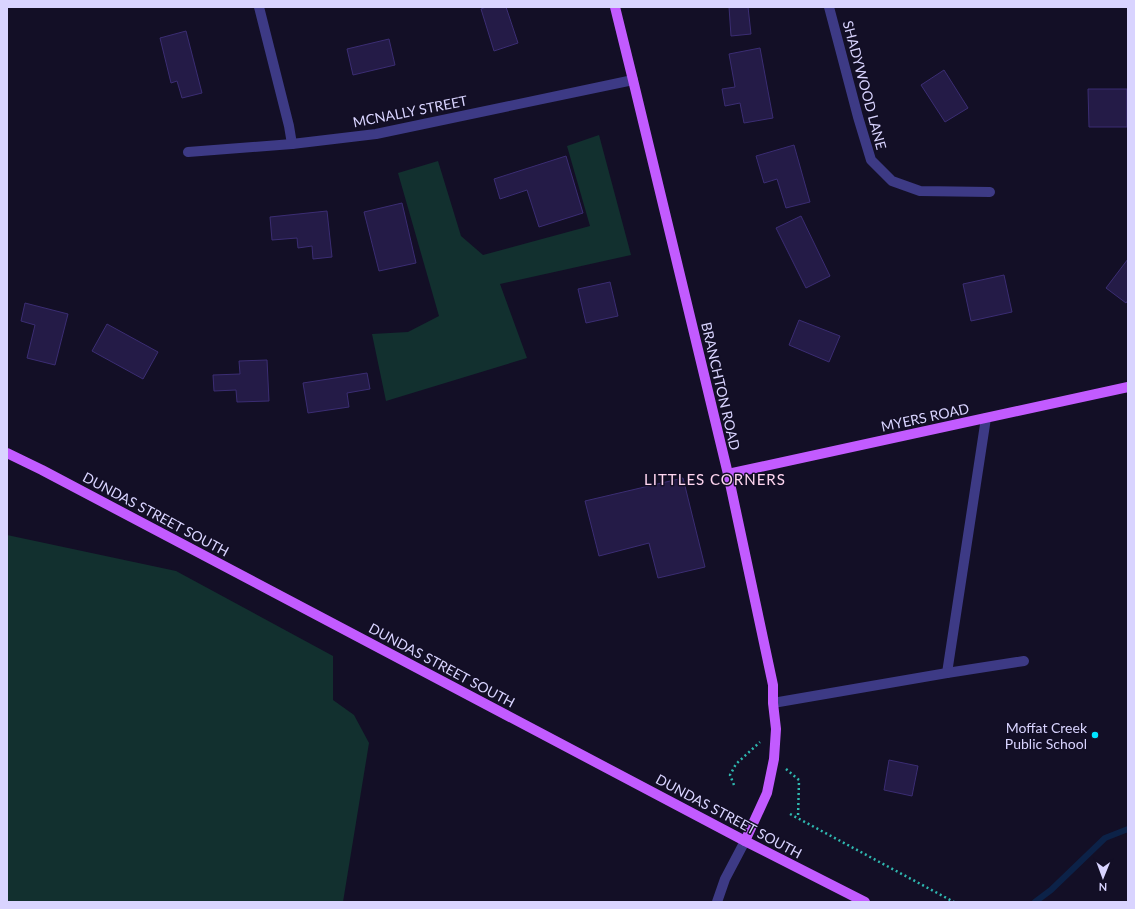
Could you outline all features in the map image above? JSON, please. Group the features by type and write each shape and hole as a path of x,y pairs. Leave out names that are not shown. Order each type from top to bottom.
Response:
{"main road":[{"name":"BRANCHTON ROAD","path":"614,7 728,474 773,685 773,703 776,729 774,759 767,793 745,841"},
{"name":"MYERS ROAD","path":"728,474 1128,387"},
{"name":"DUNDAS STREET SOUTH","path":"7,453 745,841 865,902"}],"street":[{"path":"259,7 289,126 292,144"},
{"name":"SHADYWOOD LANE","path":"829,7 870,160 892,181 920,191 990,192"},
{"name":"MCNALLY STREET","path":"188,152 292,144 376,134 633,80"},
{"path":"948,672 986,418"},
{"path":"773,703 948,672 1024,661"},
{"path":"717,902 725,879 745,841"}],"path":[{"path":"734,785 730,775 736,764 751,749 776,729"},
{"path":"798,818 799,780"},
{"path":"790,814 954,902"}],"green space":[{"path":"599,135 631,255 500,284 527,358 386,401 372,334 408,332 439,316 398,173 438,161 461,236 483,255 590,226 567,146"},
{"path":"7,535 176,571 333,656 333,700 354,715 369,743 343,902 7,902"}],"building":[{"path":"486,7 506,7 518,43 494,51 481,9"},
{"path":"729,7 748,7 751,34 731,36"},
{"path":"186,31 202,93 182,98 177,81 171,83 160,38"},
{"path":"389,39 395,65 353,75 347,49"},
{"path":"760,48 773,118 744,123 740,103 725,106 722,89 735,87 729,54"},
{"path":"944,70 968,108 945,122 921,85"},
{"path":"1088,89 1127,89 1127,127 1089,127"},
{"path":"794,145 810,202 786,208 777,179 764,183 756,156"},
{"path":"566,156 583,213 539,227 527,190 500,199 494,179"},
{"path":"402,203 416,263 379,271 364,212"},
{"path":"327,211 332,257 313,259 312,246 298,248 297,238 272,240 270,217"},
{"path":"801,216 830,276 806,288 776,228"},
{"path":"1128,259 1128,300 1126,303 1106,288"},
{"path":"1004,275 1012,312 971,321 963,284"},
{"path":"610,282 618,316 586,323 578,289"},
{"path":"25,303 68,314 55,365 27,358 35,325 21,321"},
{"path":"799,320 840,336 829,362 789,345"},
{"path":"107,324 158,352 143,379 92,351"},
{"path":"267,360 269,401 237,402 236,390 214,391 213,375 240,374 239,361"},
{"path":"367,373 370,389 347,393 349,407 308,413 303,383"},
{"path":"683,478 705,567 658,578 649,543 599,556 585,501"},
{"path":"889,760 918,766 912,796 884,790"}],"waterway":[{"path":"1035,902 1051,890 1105,838 1128,829"}],"place":[{"name":"Moffat Creek Public School","path":"1095,735"}],"district":[{"name":"LITTLES CORNERS","path":"715,479"}]}
